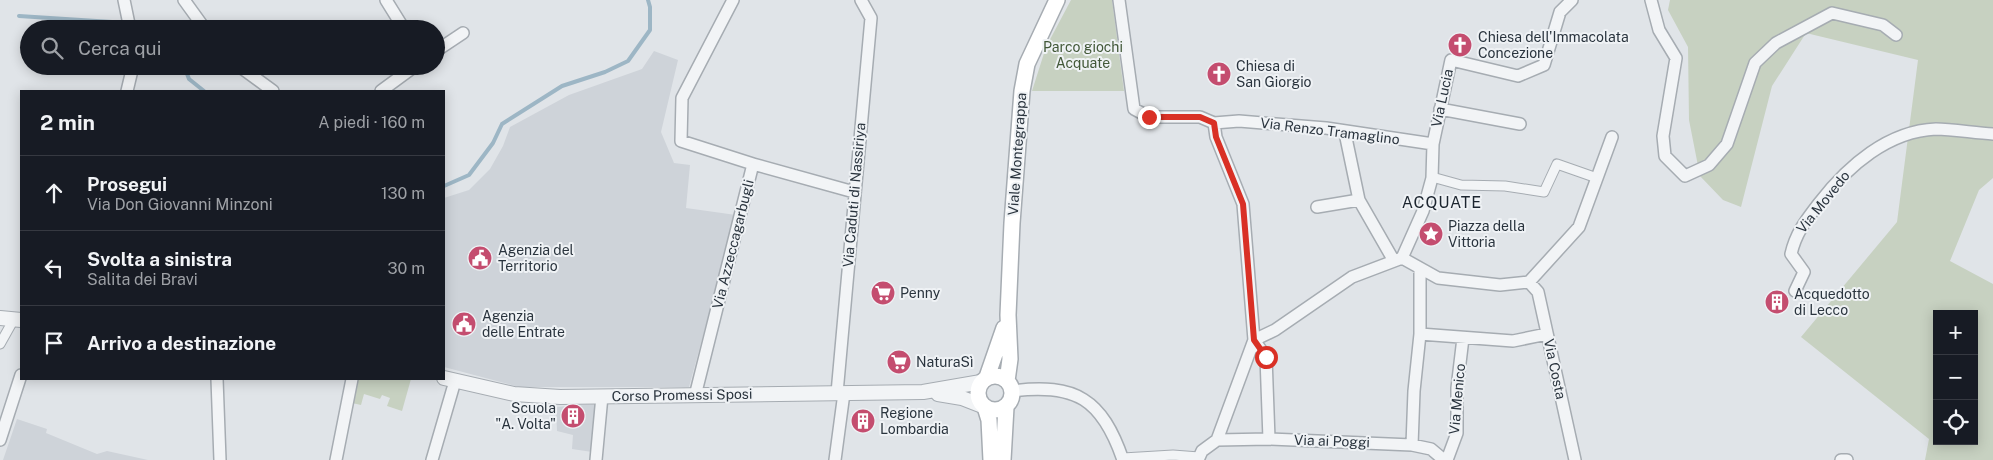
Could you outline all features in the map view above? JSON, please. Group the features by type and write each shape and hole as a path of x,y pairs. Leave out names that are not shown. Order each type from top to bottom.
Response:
{"main road":[{"name":"Viale Montegrappa","path":"1010,386 1008,315 1022,91 1027,64 1057,0"},
{"name":"Viale Montegrappa","path":"984,380 998,350 1008,315"},
{"path":"991,460 989,420 985,407 978,395 984,380 994,376 1010,386 1010,401 1006,407 1003,460"},
{"path":"985,407 999,410 1006,407"}],"street":[{"path":"124,0 128,20"},
{"path":"184,0 198,20"},
{"path":"386,0 398,20"},
{"path":"733,0 682,98 681,141 753,164"},
{"name":"Via Caduti di Nassiriya","path":"835,460 854,192 871,18 861,0"},
{"name":"Via Renzo Tramaglino","path":"1119,0 1134,109 1149,117 1200,117 1214,123 1239,121 1326,128 1345,133 1433,144"},
{"name":"Via Lucia","path":"1433,144 1451,60 1518,76 1544,65 1560,12 1572,0"},
{"path":"1651,0 1659,30 1676,58 1663,136 1665,156 1685,176 1709,165 1727,144 1755,63 1776,43 1832,13 1884,25 1896,35"},
{"path":"445,45 463,33"},
{"path":"127,90 131,75"},
{"path":"252,75 272,90"},
{"path":"382,90 403,75"},
{"path":"1440,108 1520,124"},
{"path":"1010,386 1063,392 1088,400 1107,423 1123,459 1172,455 1199,458 1202,451 1216,440 1254,340 1243,204 1216,137 1214,123"},
{"name":"Via Movedo","path":"1795,291 1804,272 1791,254 1795,237 1834,183 1851,166 1868,154 1911,134 1936,129 1993,134"},
{"path":"1345,133 1359,200 1398,259 1438,278 1500,285 1529,282 1579,227 1612,137"},
{"path":"1254,340 1275,330 1352,277 1398,259 1423,211 1432,177 1433,144"},
{"name":"Via Azzeccagarbugli","path":"696,396 753,164 854,192"},
{"path":"1432,177 1461,185 1505,186 1544,192 1557,164 1597,178"},
{"path":"1317,207 1359,200"},
{"path":"1412,445 1414,390 1420,334 1420,268"},
{"name":"Via Costa","path":"1529,282 1538,292 1575,460"},
{"path":"0,318 18,320"},
{"path":"0,344 18,320"},
{"path":"1420,334 1513,341 1547,334"},
{"name":"Via Menico","path":"1445,460 1457,433 1457,388 1463,338"},
{"path":"1254,340 1266,357 1269,439"},
{"path":"0,440 20,378"},
{"path":"217,380 220,460"},
{"path":"336,460 352,380"},
{"path":"432,460 449,380"},
{"name":"Corso Promessi Sposi","path":"449,380 514,394 560,397 923,392 962,398 985,407"},
{"name":"Corso Promessi Sposi","path":"923,392 984,380"},
{"path":"596,460 602,396"},
{"name":"Via ai Poggi","path":"1216,440 1269,439 1412,445 1431,449 1445,460"},
{"path":"1841,460 1847,460"}],"shaded area":[{"path":"654,51 678,60 661,132 674,163 690,165 686,208 736,215 689,387 519,387 445,367 445,198 469,190 490,169 503,146 510,127 569,95 642,69"},
{"path":"598,404 592,452 572,449 573,435 557,431 556,407"},
{"path":"17,419 47,429 46,433 97,454 107,451 148,460 3,460"}],"green space":[{"name":"Parco giochi Acquate","path":"1071,0 1112,0 1124,91 1032,91 1046,47"},
{"path":"1670,0 1993,0 1993,178 1979,190 1950,261 1993,284 1993,460 1925,460 1929,439 1801,337 1897,222 1918,60 1806,33 1772,86 1741,207 1723,200 1700,176 1689,120 1688,47 1668,10"},
{"path":"357,380 411,380 402,411 387,406 390,398 382,395 380,399 364,394 361,405 352,403"}],"waterway":[{"path":"445,186 469,175 493,143 502,124 562,86 605,72 628,61 650,30 650,7 648,0"},
{"path":"19,16 81,20"},
{"path":"187,75 189,79 203,90"}],"place":[{"name":"Chiesa dell'Immacolata Concezione","path":"1460,45"},
{"name":"Chiesa di San Giorgio","path":"1219,74"},
{"name":"Piazza della Vittoria","path":"1431,234"},
{"name":"Agenzia del Territorio","path":"480,258"},
{"name":"Penny","path":"883,293"},
{"name":"Acquedotto di Lecco","path":"1777,302"},
{"name":"Agenzia delle Entrate","path":"464,324"},
{"name":"NaturaSì","path":"899,362"},
{"name":"Scuola \"A. Volta\"","path":"573,416"},
{"name":"Regione Lombardia","path":"863,421"}],"district":[{"name":"ACQUATE","path":"1442,202"}],"route":[{"path":"1149,117 1200,117 1214,123 1216,137 1243,204 1248,240 1254,340 1266,357"}]}
